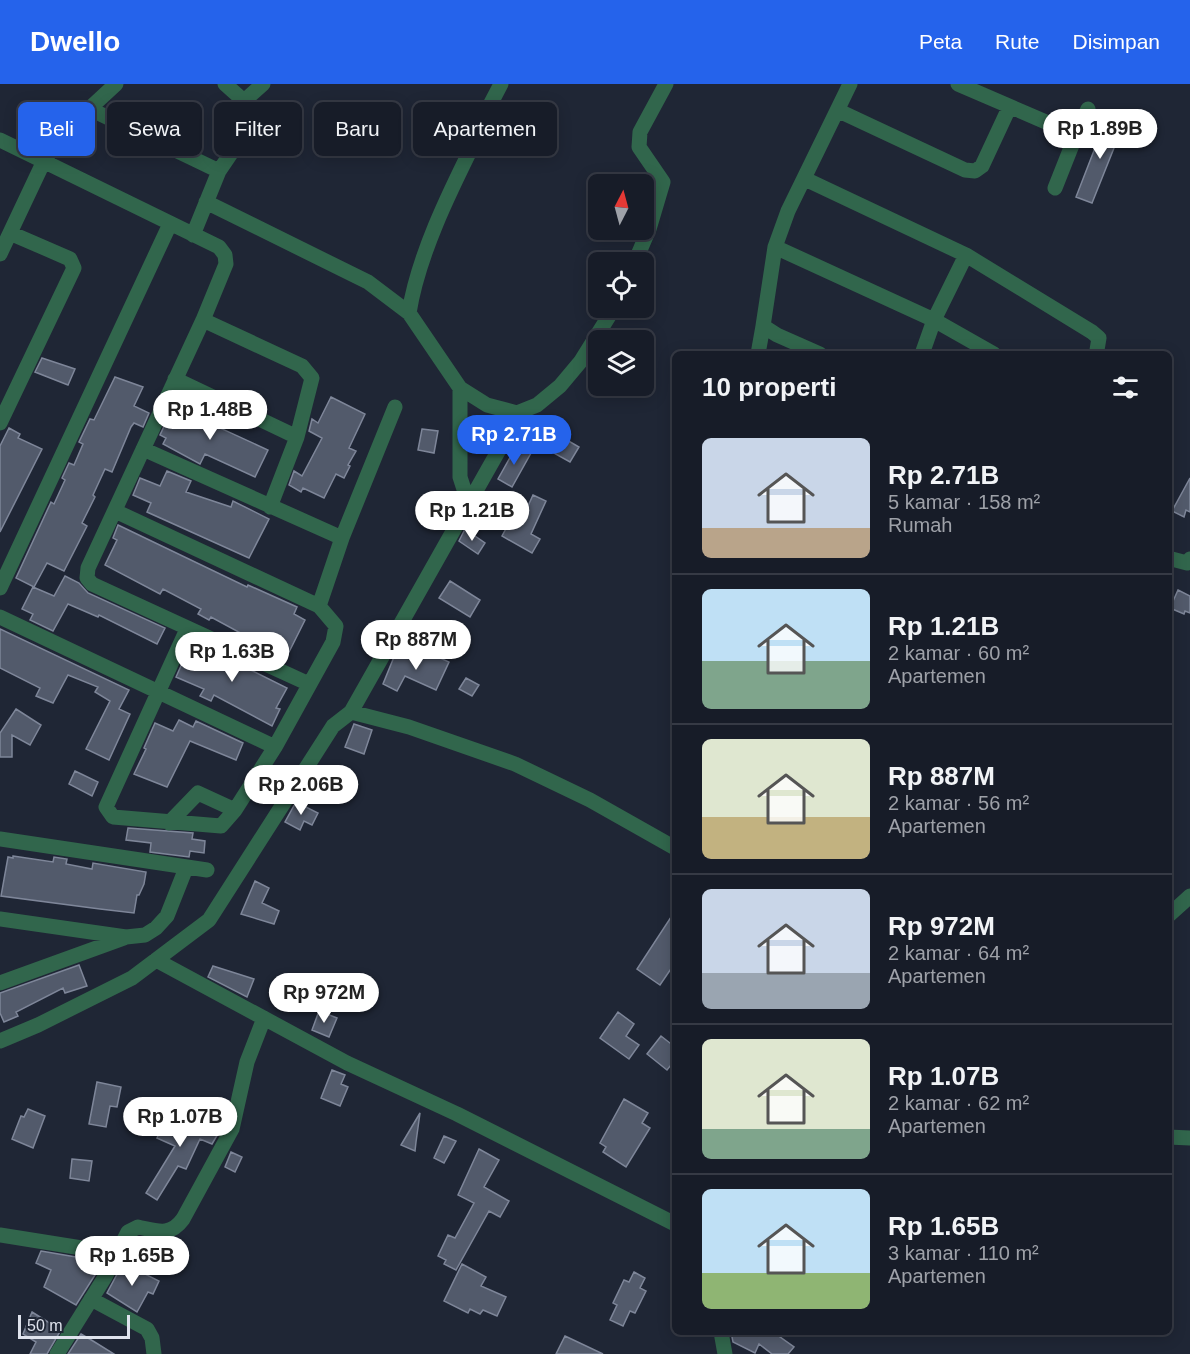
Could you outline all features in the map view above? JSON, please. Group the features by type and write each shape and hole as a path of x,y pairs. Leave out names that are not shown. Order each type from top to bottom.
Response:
{"street":[{"path":"95,104 116,84"},
{"path":"224,84 244,101"},
{"path":"192,236 219,171 236,146 244,101 263,84"},
{"path":"409,313 414,284 430,240 475,141 480,124 501,84"},
{"path":"639,252 649,229 663,182 639,147 640,132 666,84"},
{"path":"759,351 775,247 788,211 850,84"},
{"path":"958,84 1076,135"},
{"path":"838,111 965,170 975,171 982,166 1009,108"},
{"path":"1055,188 1088,109"},
{"path":"95,111 219,171"},
{"path":"0,140 219,248 225,255 226,264 203,320 88,568 89,582 309,684"},
{"path":"0,254 48,156"},
{"path":"805,179 966,255 1092,332 1099,338 1097,350"},
{"path":"206,202 368,282 409,313 460,388 487,405 517,413 537,405 560,386 587,352 608,318"},
{"path":"0,588 170,224"},
{"path":"0,423 74,268 70,259 10,233"},
{"path":"775,247 934,320 989,351"},
{"path":"923,351 934,320 966,255"},
{"path":"203,320 307,371 312,382 297,437 270,507"},
{"path":"763,326 777,335 813,351"},
{"path":"175,379 297,437"},
{"path":"460,388 460,477 468,505"},
{"path":"319,606 342,538 395,407"},
{"path":"0,1041 95,998 132,978 209,920 327,735 339,719 351,712 504,441 517,413"},
{"path":"143,449 342,538"},
{"path":"115,511 319,606 333,621 336,634 275,747 225,822 216,827 113,816 106,810 157,692 188,629"},
{"path":"1172,559 1189,562"},
{"path":"0,617 275,747"},
{"path":"351,712 409,727 515,764 590,801 672,846"},
{"path":"169,823 198,793 235,810"},
{"path":"0,839 207,870"},
{"path":"0,983 126,937 145,935 167,916 186,868"},
{"path":"1172,912 1190,896"},
{"path":"0,919 126,937"},
{"path":"156,960 347,1063 457,1114 672,1222"},
{"path":"57,1354 132,1228 163,1232 174,1230 183,1219 232,1129 247,1062 264,1018"},
{"path":"1172,1137 1190,1138"},
{"path":"0,1235 88,1249 116,1256"},
{"path":"91,1299 147,1329 152,1338 153,1354"},
{"path":"722,1335 725,1354"}],"building":[{"path":"1107,117 1124,123 1092,203 1076,197"},
{"path":"42,358 75,369 68,385 35,372"},
{"path":"115,377 143,387 134,406 149,413 143,427 134,423 131,427 112,472 105,469 82,523 87,526 64,571 47,563 34,587 16,578 51,502 54,504 65,480 62,478 69,463 74,465 83,444 79,442 90,419 94,420"},
{"path":"331,397 365,414 349,448 356,451 348,465 350,466 344,478 336,474 324,498 303,488 301,492 289,485 294,471 302,476 322,438 309,431 312,419 318,423"},
{"path":"176,401 199,411 196,417 268,450 255,477 205,454 200,464 163,444 166,438 160,435"},
{"path":"9,428 20,434 18,438 42,449 0,532 0,446"},
{"path":"422,429 438,431 434,453 418,450"},
{"path":"560,436 579,447 570,462 552,452"},
{"path":"517,445 531,453 512,487 498,479"},
{"path":"167,471 191,481 186,492 231,507 233,501 269,519 249,558 147,512 151,503 133,495 140,478 160,486"},
{"path":"1190,478 1190,512 1186,510 1184,517 1172,511"},
{"path":"533,495 546,501 531,534 540,539 532,553 502,536 515,512 523,517"},
{"path":"118,525 247,587 248,585 297,607 294,614 305,620 285,660 268,650 266,654 256,649 259,643 211,617 209,620 198,614 201,609 163,589 160,594 105,565 117,540 113,538"},
{"path":"465,529 485,543 478,554 459,541"},
{"path":"65,576 79,583 88,593 165,628 157,644 99,615 98,617 68,604 53,631 30,620 33,614 22,609 33,587 54,596"},
{"path":"450,581 480,600 470,617 439,598"},
{"path":"1178,590 1190,596 1190,613 1185,611 1184,614 1172,609"},
{"path":"0,629 129,690 119,709 130,714 109,760 86,749 110,701 95,692 98,687 68,675 53,703 36,696 40,688 0,668"},
{"path":"192,641 287,688 276,708 280,709 272,726 214,695 211,701 200,696 204,689 176,677"},
{"path":"425,651 449,662 436,690 405,676 397,691 383,684 396,652 420,663"},
{"path":"466,678 479,685 472,696 459,689"},
{"path":"16,709 41,725 30,745 12,735 12,757 0,757 0,733"},
{"path":"179,720 193,727 196,721 243,743 236,760 190,741 167,787 134,774 155,723 173,731"},
{"path":"354,724 372,730 364,754 345,747"},
{"path":"75,771 98,782 92,796 69,784"},
{"path":"296,802 318,813 312,825 304,821 300,830 285,822"},
{"path":"128,828 193,833 192,839 205,841 204,853 190,851 189,857 150,852 151,843 126,840"},
{"path":"13,856 53,862 54,857 67,859 66,864 92,869 93,863 146,872 144,884 137,895 134,913 1,896 8,857 13,858"},
{"path":"255,881 269,888 262,903 279,911 274,924 241,914"},
{"path":"672,916 672,967 660,985 637,969"},
{"path":"79,965 87,986 65,993 63,988 16,1012 18,1016 4,1022 0,1013 0,993"},
{"path":"213,966 254,979 247,997 208,977"},
{"path":"319,1011 337,1018 329,1037 312,1030"},
{"path":"618,1012 634,1024 626,1036 639,1045 629,1059 600,1038"},
{"path":"661,1036 672,1045 672,1064 667,1070 647,1054"},
{"path":"332,1070 345,1075 341,1084 348,1087 340,1106 321,1098"},
{"path":"97,1082 121,1087 117,1107 110,1106 106,1127 89,1124"},
{"path":"624,1099 648,1113 642,1123 650,1128 626,1167 603,1152 606,1147 600,1143"},
{"path":"28,1109 45,1116 33,1148 12,1139 21,1116 24,1117"},
{"path":"420,1113 416,1142 415,1151 401,1145"},
{"path":"167,1114 203,1129 207,1120 222,1127 212,1144 200,1139 186,1169 178,1166 157,1200 146,1193 175,1146 157,1138"},
{"path":"444,1136 456,1141 444,1163 434,1158"},
{"path":"479,1149 499,1160 484,1187 509,1201 500,1217 489,1211 456,1270 444,1264 446,1260 438,1256 448,1235 455,1238 474,1203 458,1195"},
{"path":"231,1152 242,1157 235,1172 225,1167"},
{"path":"72,1159 92,1161 89,1181 70,1178"},
{"path":"41,1251 76,1257 85,1261 82,1268 95,1275 76,1305 44,1287 51,1270 36,1263"},
{"path":"123,1263 159,1281 153,1294 148,1292 137,1312 107,1293"},
{"path":"462,1264 486,1277 481,1286 506,1297 497,1316 483,1310 480,1314 470,1309 468,1313 444,1301"},
{"path":"634,1272 645,1278 640,1288 646,1291 635,1313 630,1311 623,1326 610,1320 617,1305 613,1303 624,1280 629,1282"},
{"path":"32,1312 61,1330 47,1354 30,1354 36,1342 23,1334"},
{"path":"81,1334 93,1341 114,1354 68,1354"},
{"path":"732,1335 777,1335 794,1347 788,1354 772,1354 759,1344 755,1353 733,1342"},
{"path":"565,1336 603,1354 556,1354"}]}
